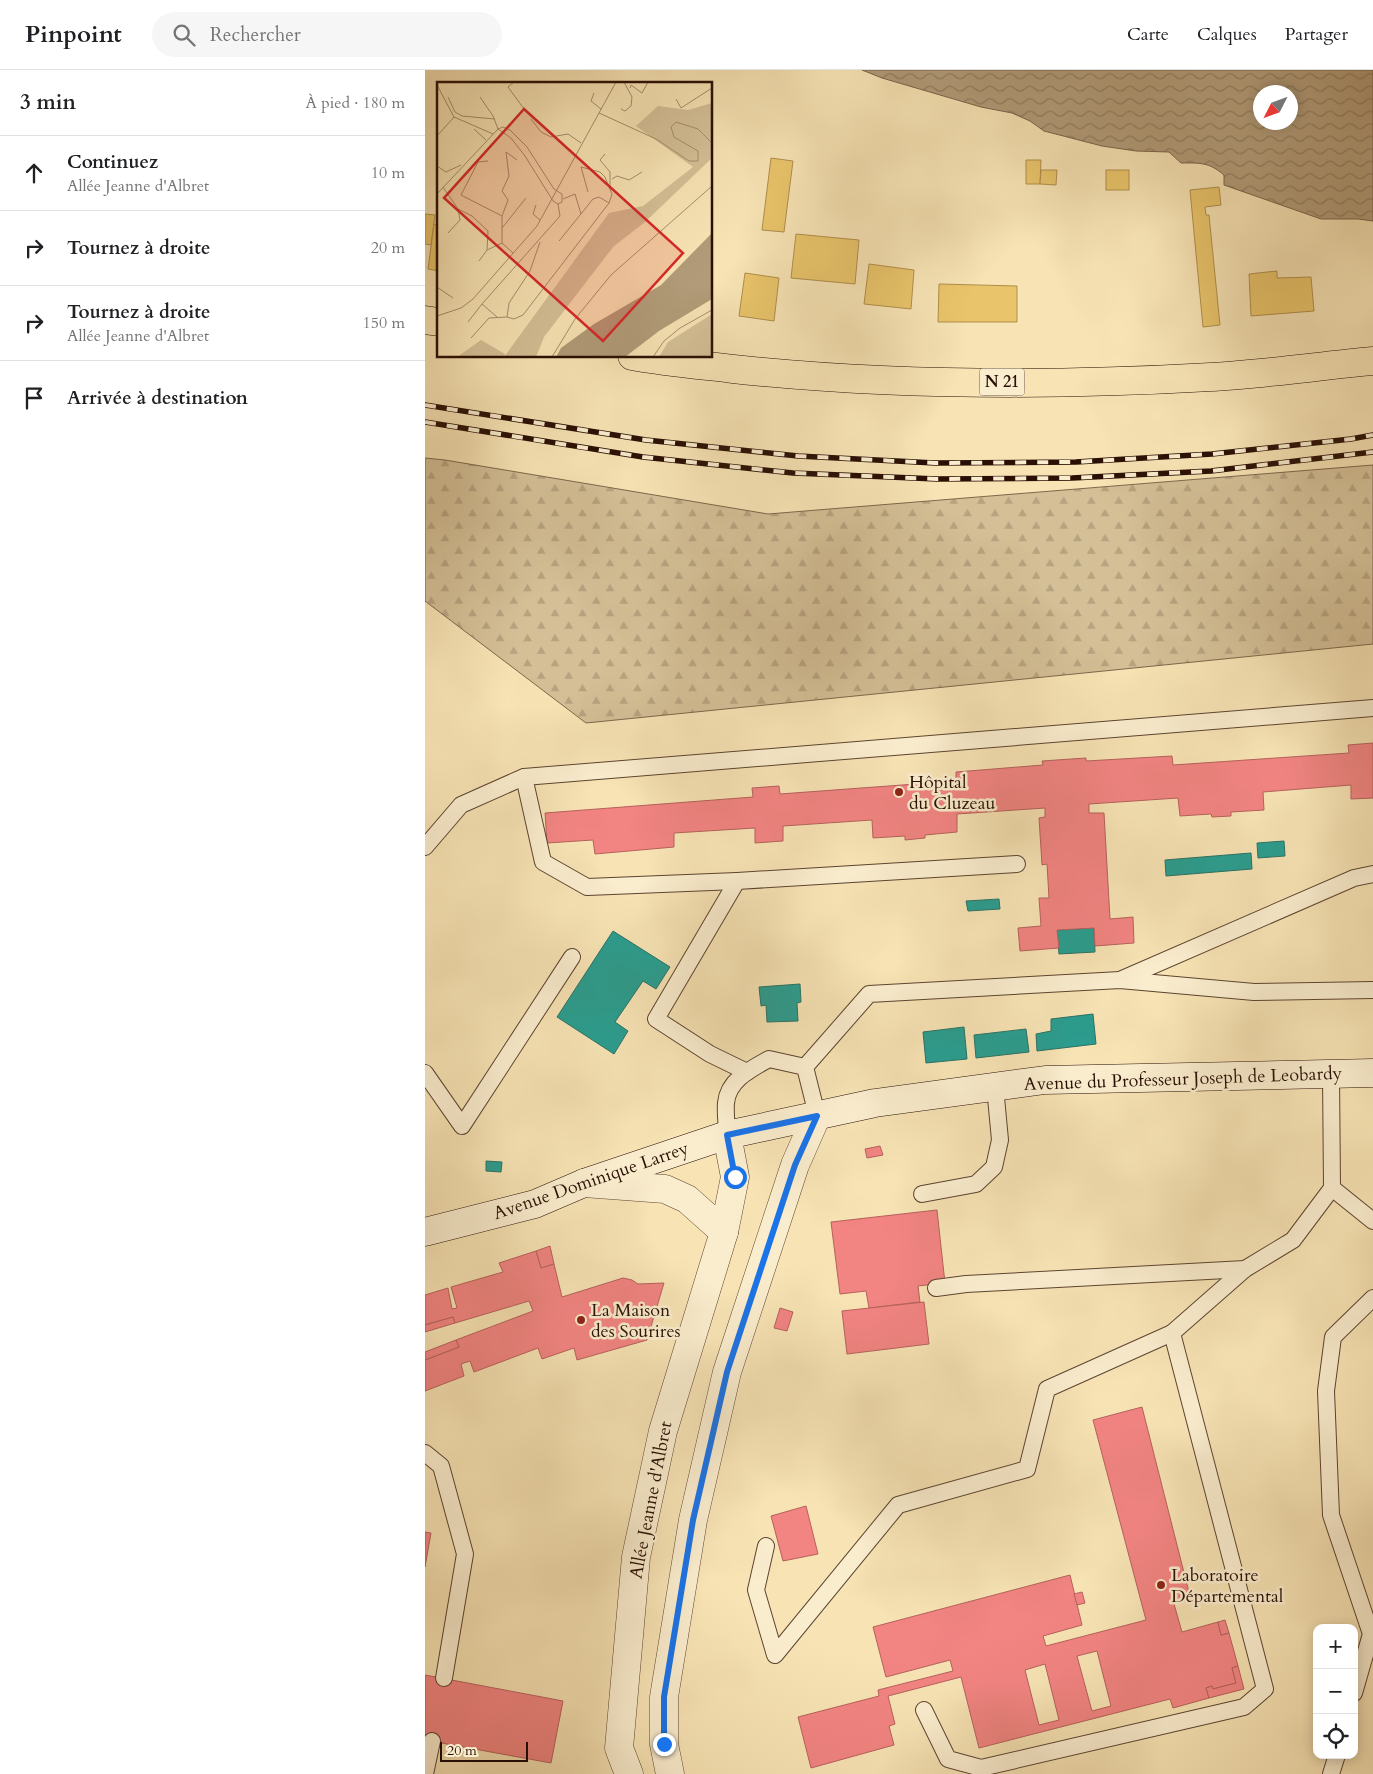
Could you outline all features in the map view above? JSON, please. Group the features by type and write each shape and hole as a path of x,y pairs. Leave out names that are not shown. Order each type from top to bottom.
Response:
{"main road":[{"name":"N 21","path":"642,358 797,376 941,383 1065,382 1213,377 1373,361"}],"street":[{"name":"Avenue du Professeur Joseph de Leobardy","path":"727,1135 875,1103 1045,1080 1373,1073"},
{"path":"670,1774 664,1744 664,1697 693,1520 727,1372 795,1165 817,1116"},
{"name":"Avenue Dominique Larrey","path":"425,1232 535,1204 585,1183 727,1135"},
{"name":"Allée Jeanne d'Albret","path":"629,1774 619,1748 636,1557 663,1431 724,1232 735,1177 727,1135"},
{"path":"585,1183 665,1189 687,1199 724,1232"}],"lane":[{"path":"425,847 461,805 524,777 1373,708"},
{"path":"524,777 543,862 587,887 737,881 1017,864"},
{"path":"1120,980 1353,878 1373,874"},
{"path":"737,881 656,1019 710,1054 747,1072"},
{"path":"425,1073 462,1126 572,957"},
{"path":"805,1067 869,994 1120,980 1254,992 1373,990"},
{"path":"727,1135 726,1100 734,1083 747,1072 769,1059 805,1067"},
{"path":"805,1067 817,1116"},
{"path":"766,1546 756,1590 775,1655 898,1505 1027,1469 1047,1389 1173,1333 1245,1269 1293,1240 1333,1188 1331,1074"},
{"path":"922,1194 976,1184 994,1167 1000,1140 995,1087"},
{"path":"1333,1188 1373,1221"},
{"path":"936,1288 966,1284 1245,1269"},
{"path":"1358,1680 1372,1633 1331,1515 1326,1391 1333,1337 1373,1298"},
{"path":"924,1710 947,1760 981,1768 1244,1707 1265,1689 1173,1333"},
{"path":"425,1452 441,1466 465,1554 443,1678"},
{"path":"425,1774 432,1741"},
{"path":"1331,1774 1336,1759"}],"green space":[{"path":"425,458 768,514 1373,465 1373,644 586,723 425,601"}],"water":[{"path":"862,70 1373,70 1373,221 1321,219 1224,185 1224,175 1209,165 1181,163 1169,152 1136,151 1102,146 1044,131 1030,121 1012,113 981,107 882,78"}],"building: Logements":[{"path":"771,158 793,161 784,232 762,230"},
{"path":"1026,160 1041,160 1040,184 1026,184"},
{"path":"1041,170 1057,170 1056,185 1040,184"},
{"path":"1106,170 1129,170 1129,190 1106,190"},
{"path":"1219,187 1221,205 1205,207 1206,215 1209,215 1220,325 1203,327 1190,190"},
{"path":"425,214 435,215 431,245 425,244"},
{"path":"434,224 437,225 437,271 428,269"},
{"path":"796,234 859,240 855,284 791,278"},
{"path":"869,264 914,270 911,309 864,304"},
{"path":"1277,271 1277,278 1311,277 1314,311 1251,316 1249,274"},
{"path":"745,273 779,278 774,321 739,316"},
{"path":"939,284 1017,286 1017,322 938,322"}],"building: Écoles":[{"path":"1284,841 1285,856 1258,858 1257,843"},
{"path":"1251,853 1252,869 1166,876 1165,860"},
{"path":"999,899 1000,909 968,911 966,901"},
{"path":"1094,928 1095,952 1059,954 1057,930"},
{"path":"613,931 670,967 656,989 643,981 615,1022 628,1031 614,1054 557,1017"},
{"path":"800,984 801,1002 797,1003 798,1021 767,1022 766,1005 761,1006 759,987"},
{"path":"1093,1014 1096,1044 1037,1051 1036,1034 1051,1031 1051,1019"},
{"path":"964,1027 967,1059 926,1063 923,1032"},
{"path":"1026,1029 1029,1052 976,1058 974,1035"},
{"path":"486,1161 502,1162 501,1172 486,1171"}],"building: Santé":[{"path":"1373,743 1373,798 1351,799 1351,785 1263,792 1264,810 1231,812 1231,816 1212,817 1211,814 1180,816 1178,798 1089,804 1089,813 1104,813 1110,919 1133,917 1134,943 1095,946 1094,928 1057,930 1059,948 1020,951 1018,928 1041,926 1039,898 1049,898 1047,864 1042,865 1039,818 1045,817 1045,808 957,814 957,832 925,835 925,838 905,840 905,836 873,838 872,820 783,826 783,841 755,843 755,828 674,833 674,847 595,854 593,840 547,843 545,813 753,797 752,788 779,786 780,794 956,781 956,772 1043,765 1042,761 1086,758 1086,761 1172,756 1173,765 1349,753 1348,745"},
{"path":"880,1146 883,1155 867,1158 865,1149"},
{"path":"937,1210 945,1283 918,1286 920,1302 869,1308 866,1291 840,1294 831,1222"},
{"path":"550,1246 554,1264 541,1268 536,1251"},
{"name":"La Maison des Sourires","path":"536,1251 541,1268 554,1264 562,1297 623,1278 638,1284 664,1283 647,1340 577,1360 574,1348 542,1359 538,1348 474,1372 470,1361 461,1364 464,1376 425,1391 425,1360 459,1347 456,1340 533,1311 529,1301 455,1323 453,1317 425,1325 425,1295 448,1288 452,1309 457,1308 451,1287 503,1272 499,1263"},
{"path":"924,1302 929,1344 847,1354 842,1311"},
{"path":"780,1308 793,1312 787,1331 774,1328"},
{"path":"453,1317 455,1323 425,1332 425,1325"},
{"path":"456,1340 459,1347 425,1360 425,1352"},
{"name":"Laboratoire Départemental","path":"1142,1407 1191,1600 1174,1604 1182,1632 1218,1622 1221,1635 1229,1633 1238,1666 1232,1668 1236,1683 1213,1689 1212,1686 1206,1688 1209,1698 1173,1708 1170,1699 979,1748 961,1677 888,1696 895,1724 889,1726 894,1745 811,1768 798,1717 879,1696 878,1690 953,1671 950,1660 886,1677 873,1627 1070,1575 1082,1625 1043,1636 1046,1646 1146,1620 1093,1420","holes":["1097,1651 1111,1706 1092,1711 1077,1656","1045,1664 1059,1720 1039,1725 1025,1670"]},
{"path":"806,1506 818,1554 783,1561 771,1516"},
{"path":"425,1532 431,1533 425,1567"},
{"path":"1082,1592 1085,1603 1077,1605 1074,1594"},
{"path":"1225,1620 1229,1633 1221,1635 1218,1622"},
{"path":"1238,1666 1244,1689 1209,1698 1206,1688 1212,1686 1213,1689 1236,1683 1232,1668"},
{"path":"425,1675 563,1701 551,1763 425,1740"}],"railway":[{"path":"425,405 646,440 798,456 935,463 1076,462 1212,454 1373,435"},
{"path":"425,422 643,457 793,473 937,479 1072,478 1211,471 1373,452"}],"place":[{"name":"Hôpital du Cluzeau","path":"899,792"},
{"name":"La Maison des Sourires","path":"581,1320"},
{"name":"Laboratoire Départemental","path":"1161,1585"}],"route":[{"path":"664,1744 664,1697 693,1520 727,1372 795,1165 817,1116 727,1135 735,1177"}]}
